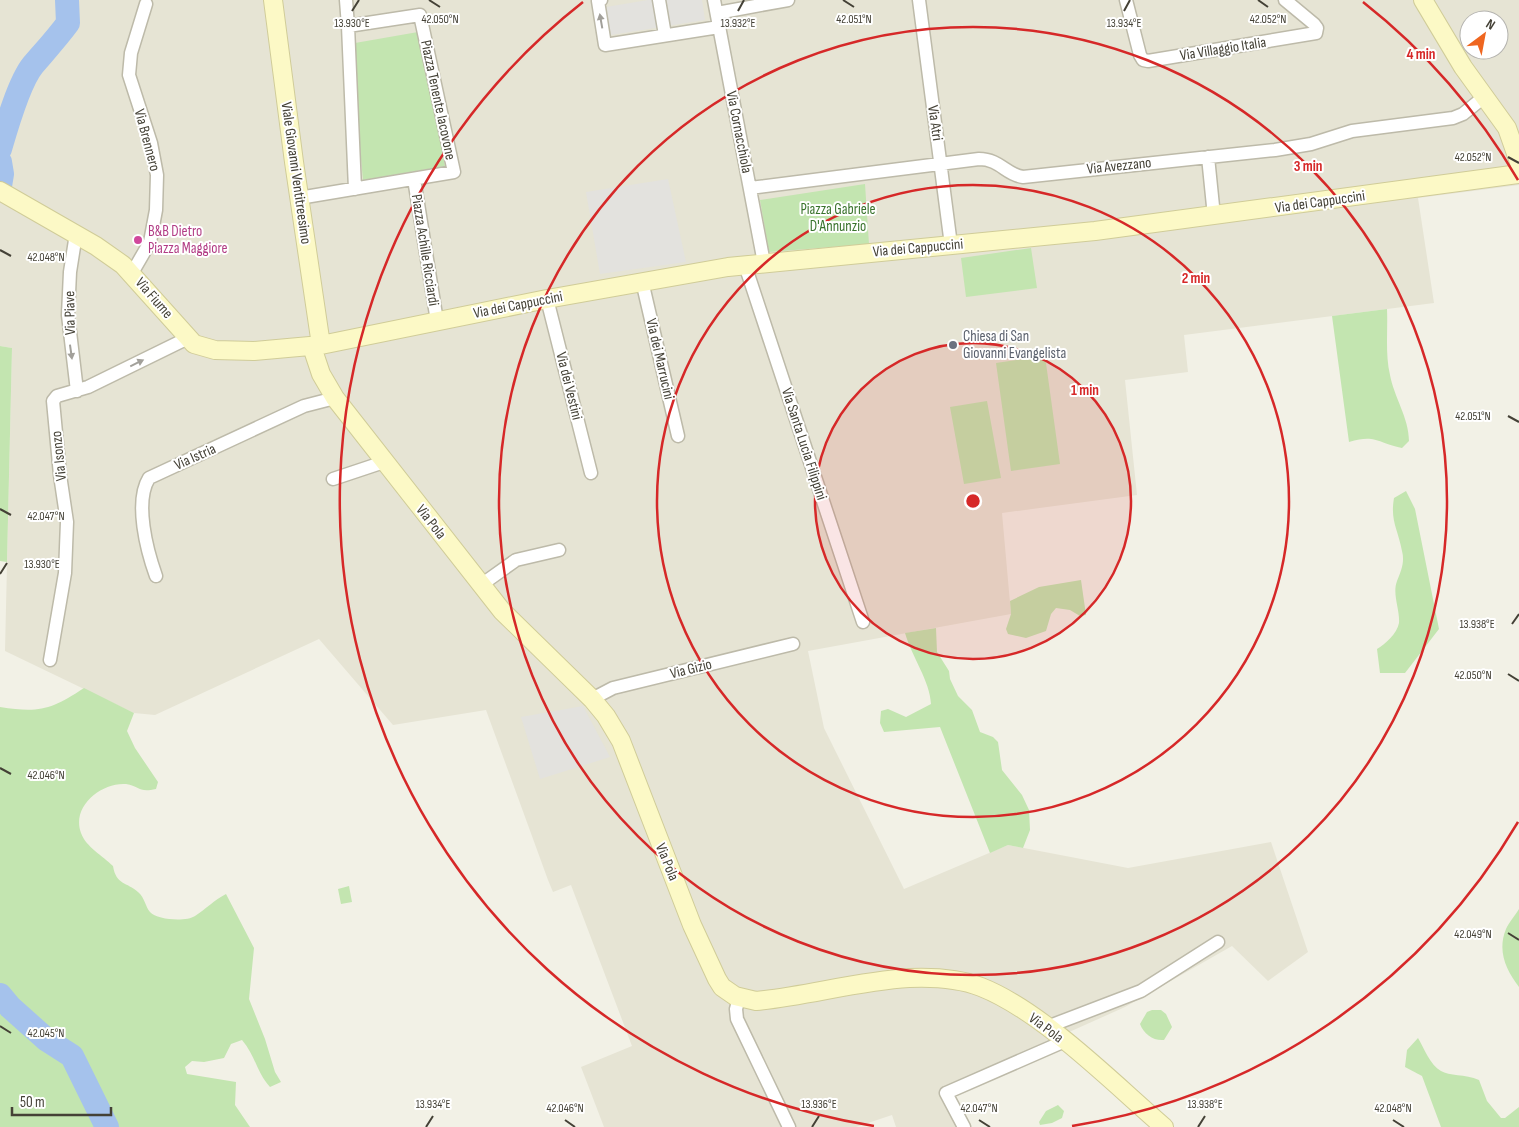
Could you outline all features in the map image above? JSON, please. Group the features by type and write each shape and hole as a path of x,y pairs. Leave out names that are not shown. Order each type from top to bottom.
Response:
{"street":[{"name":"Viale Giovanni Ventitreesimo","path":"274,0 317,346"},
{"path":"346,0 355,189"},
{"path":"599,0 605,45 719,27"},
{"path":"659,0 665,36"},
{"path":"716,6 788,0"},
{"name":"Via Atri","path":"919,0 951,245"},
{"name":"Via Villaggio Italia","path":"1126,0 1140,55 1143,60 1148,61 1316,34 1317,28 1314,24 1285,0"},
{"path":"1423,0 1463,67 1507,128 1519,162"},
{"name":"Via Brennero","path":"132,274 150,242 156,210 157,175 151,143 129,75 131,53 146,4"},
{"name":"Via Cornacchiola","path":"716,6 764,263"},
{"name":"Piazza Tenente Iacovone","path":"299,198 454,172 420,15 348,26"},
{"name":"Via Avezzano","path":"750,188 989,159 1017,176 1023,177 1208,158 1300,146 1352,131 1453,118 1463,114 1484,97"},
{"path":"1208,158 1214,216"},
{"name":"Via dei Cappuccini","path":"317,346 547,299 642,281 744,265 951,245 1214,216 1519,174"},
{"name":"Piazza Achille Ricciardi","path":"414,179 437,321"},
{"name":"Via Fiume","path":"0,192 45,216 113,257 132,274 188,338 200,347 215,350 262,351 317,346"},
{"name":"Via Piave","path":"76,234 70,272 68,315 78,391"},
{"name":"Via Santa Lucia Filippini","path":"744,265 863,622"},
{"name":"Via dei Marrucini","path":"642,281 678,436"},
{"name":"Via dei Vestini","path":"547,299 591,473"},
{"name":"Via Isonzo","path":"50,660 65,573 67,522 60,475 53,401 57,396 78,391 188,338"},
{"name":"Via Pola","path":"317,346 321,374 334,398 480,585 517,628 592,699 610,722 621,741 688,915 717,978 726,990 740,998 761,1001 887,980 935,978 958,980 985,989 1012,1003 1047,1027 1164,1127"},
{"name":"Via Istria","path":"156,576 144,532 144,499 149,478 304,406 334,398"},
{"path":"333,479 384,462"},
{"path":"480,585 516,560 559,550"},
{"name":"Via Gizio","path":"592,699 613,688 793,644"},
{"path":"1047,1027 1142,991 1218,942"},
{"path":"740,998 736,1009 737,1019 789,1127"},
{"path":"964,1127 946,1093 1064,1041"}],"shaded area":[{"path":"0,0 1519,0 1519,185 1418,198 1434,303 1184,335 1188,372 1125,380 1137,495 1002,513 1011,614 808,651 824,728 904,889 1008,845 1128,868 1271,842 1308,952 1268,981 1232,946 1125,1007 1067,1033 1064,1049 954,1095 971,1127 896,1127 892,1115 856,1127 604,1127 581,1067 632,1046 571,885 553,892 486,710 393,725 319,639 155,715 134,713 5,651 12,348 0,346"},
{"path":"648,0 702,0 705,20 611,35 606,7"},
{"path":"668,179 686,262 600,274 586,192"},
{"path":"583,706 610,757 540,779 521,717"}],"green space":[{"path":"418,32 445,166 363,180 357,117 355,43"},
{"name":"Piazza Gabriele D'Annunzio","path":"865,184 869,244 769,252 760,200"},
{"path":"1031,248 1037,288 966,297 961,258"},
{"path":"1387,309 1388,367 1407,424 1409,441 1402,448 1371,439 1349,442 1332,316"},
{"path":"0,346 12,348 7,562 0,561"},
{"path":"1045,356 1060,464 1011,471 996,363"},
{"path":"987,401 1001,478 964,484 950,407"},
{"path":"1406,491 1415,509 1439,629 1405,673 1380,673 1377,649 1393,635 1399,623 1395,591 1403,555 1394,519 1393,506 1394,498"},
{"path":"1081,580 1086,615 1080,616 1070,610 1056,608 1051,614 1046,631 1026,638 1008,634 1006,629 1011,614 1010,601 1039,587"},
{"path":"936,628 937,652 949,671 950,679 958,696 972,710 980,732 993,737 998,742 1002,770 1022,795 1029,810 1030,830 1023,848 1008,845 990,853 940,727 884,732 880,723 881,711 888,709 906,717 931,704 928,687 905,633"},
{"path":"84,688 134,713 127,731 135,748 158,782 156,789 142,790 131,785 117,784 99,792 91,798 80,814 79,823 83,838 113,866 119,880 138,892 150,912 159,917 191,918 226,894 254,948 249,999 265,1039 275,1072 281,1082 270,1087 242,1040 231,1044 224,1058 204,1062 192,1061 185,1067 187,1074 236,1082 235,1105 250,1127 0,1127 0,707 25,710 44,708 62,701"},
{"path":"349,886 352,902 341,904 338,889"},
{"path":"1519,909 1519,987 1510,974 1504,960 1502,945 1506,929"},
{"path":"1161,1010 1166,1014 1172,1027 1164,1040 1149,1036 1140,1024 1147,1012"},
{"path":"1418,1038 1430,1061 1441,1071 1479,1080 1487,1101 1501,1118 1505,1118 1519,1107 1519,1127 1441,1127 1422,1076 1405,1067 1407,1050"},
{"path":"1058,1105 1064,1111 1062,1118 1052,1123 1040,1125 1039,1122 1046,1111"}],"waterway":[{"path":"0,149 13,106 23,82 33,65 68,23 67,0"},
{"path":"0,162 2,174 0,186"},
{"path":"0,995 10,1007 47,1040 72,1056 107,1127"}],"place":[{"name":"B&B Dietro Piazza Maggiore","path":"138,240"},
{"name":"Chiesa di San Giovanni Evangelista","path":"953,345"}]}
